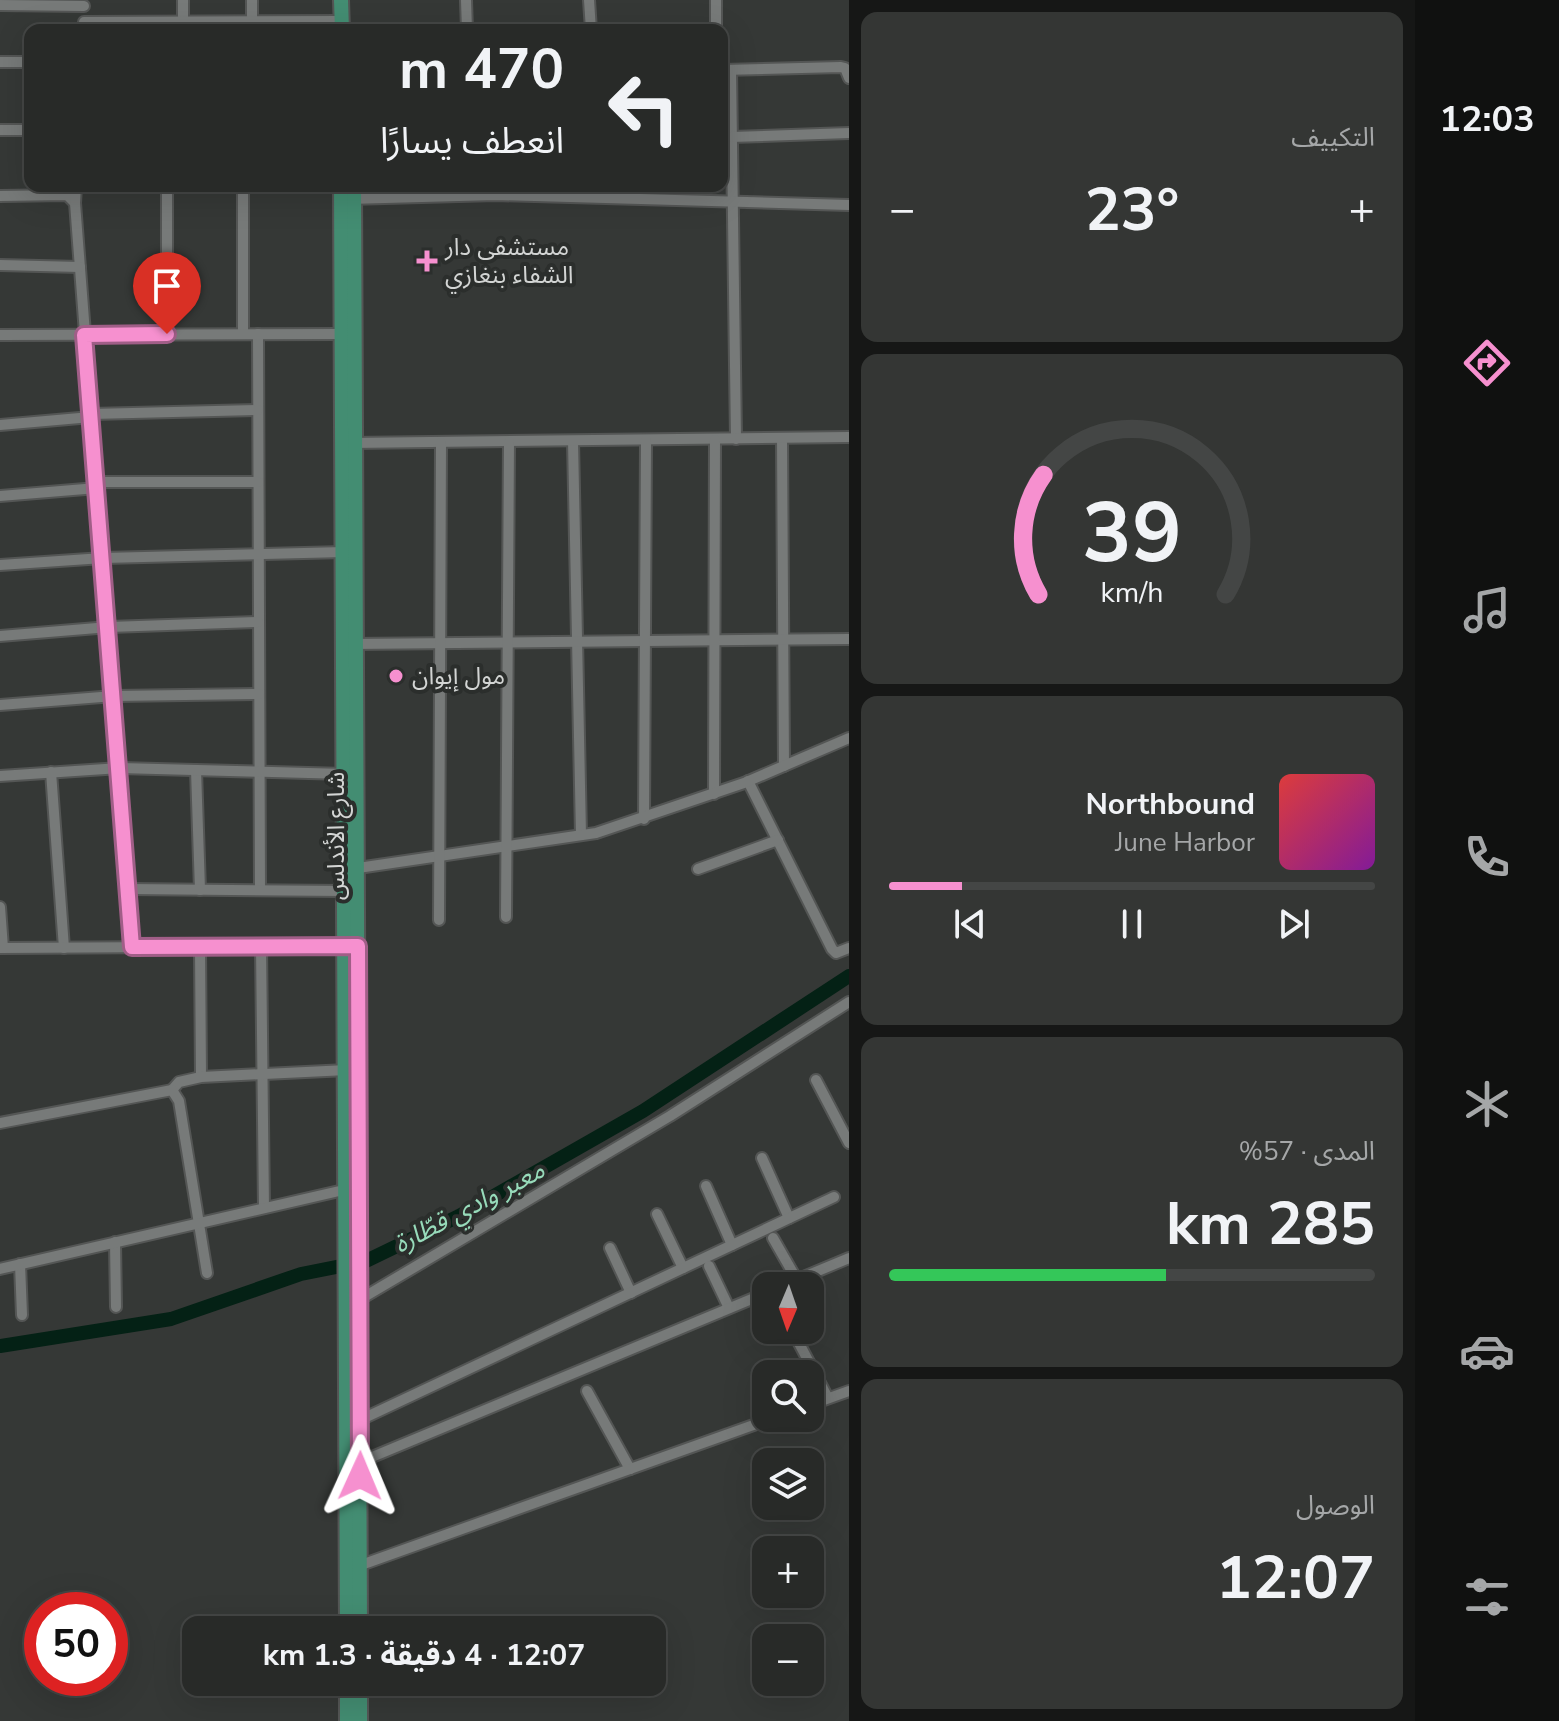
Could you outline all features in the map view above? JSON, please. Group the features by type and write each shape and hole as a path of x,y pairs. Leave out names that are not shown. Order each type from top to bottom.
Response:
{"main road":[{"path":"341,0 342,24"},
{"name":"شارع الأندلس","path":"347,1616 353,1279 352,946 346,891 345,774 351,644 344,552 351,443 343,334 348,193"},
{"name":"شارع الأندلس","path":"348,193 351,644 358,868 347,1070 348,1189 353,1253"},
{"name":"شارع الأندلس","path":"353,1279 359,1300 360,1616"},
{"path":"347,1696 347,1721"},
{"path":"360,1696 360,1721"}],"street":[{"path":"183,0 183,22"},
{"path":"175,24 246,24 252,0"},
{"path":"466,0 467,24"},
{"path":"589,0 591,24"},
{"path":"716,0 716,24"},
{"path":"0,5 84,3 83,24"},
{"path":"0,62 24,62"},
{"path":"728,70 841,67 849,78"},
{"path":"728,87 736,439"},
{"path":"0,130 24,130"},
{"path":"731,137 849,133"},
{"path":"76,192 132,947"},
{"path":"167,192 167,334"},
{"path":"243,192 243,334"},
{"path":"348,193 461,192"},
{"path":"587,192 849,205"},
{"path":"668,192 668,198"},
{"path":"0,196 67,195 75,203"},
{"path":"0,265 80,267"},
{"path":"258,334 260,890"},
{"path":"0,335 343,334"},
{"path":"0,425 91,416 258,410"},
{"path":"351,443 849,437"},
{"path":"782,438 784,766"},
{"path":"644,819 646,440"},
{"path":"714,794 715,440"},
{"path":"573,441 581,835"},
{"path":"506,917 509,442"},
{"path":"439,920 441,443"},
{"path":"0,496 97,485 258,482"},
{"path":"0,565 103,558 344,552"},
{"path":"0,636 109,627 258,622"},
{"path":"351,644 849,639"},
{"path":"0,705 114,696 259,694"},
{"path":"358,868 581,835 644,819 748,781 849,738"},
{"path":"0,776 120,768 345,774"},
{"path":"196,770 200,890"},
{"path":"51,772 64,948"},
{"path":"748,781 832,949 836,953 849,948"},
{"path":"698,869 778,840"},
{"path":"128,889 346,891"},
{"path":"0,907 2,948 352,946"},
{"path":"261,946 264,1208"},
{"path":"200,947 201,1077"},
{"path":"359,1300 670,1116 849,1002"},
{"path":"0,1123 172,1090 179,1082 201,1077 347,1070"},
{"path":"816,1080 849,1143"},
{"path":"172,1090 179,1101 207,1273"},
{"path":"762,1158 789,1218"},
{"path":"706,1186 732,1245"},
{"path":"0,1269 348,1189"},
{"path":"360,1420 834,1197"},
{"path":"657,1214 683,1268"},
{"path":"773,1238 792,1272"},
{"path":"115,1242 116,1307"},
{"path":"610,1248 631,1293"},
{"path":"816,1272 849,1258"},
{"path":"20,1264 22,1315"},
{"path":"709,1266 729,1308"},
{"path":"360,1462 752,1299"},
{"path":"799,1344 828,1398"},
{"path":"587,1391 630,1469"},
{"path":"824,1400 849,1391"},
{"path":"361,1565 752,1425"}],"waterway":[{"name":"معبر وادي قطّارة","path":"0,1346 171,1319 301,1274 366,1261 459,1216 643,1111 849,976"}],"place":[{"name":"مستشفى دار الشفاء بنغازي","path":"427,261"},
{"name":"مول إيوان","path":"396,676"}],"route":[{"path":"167,334 84,335 108,610 132,947 358,946 360,1476"}]}
